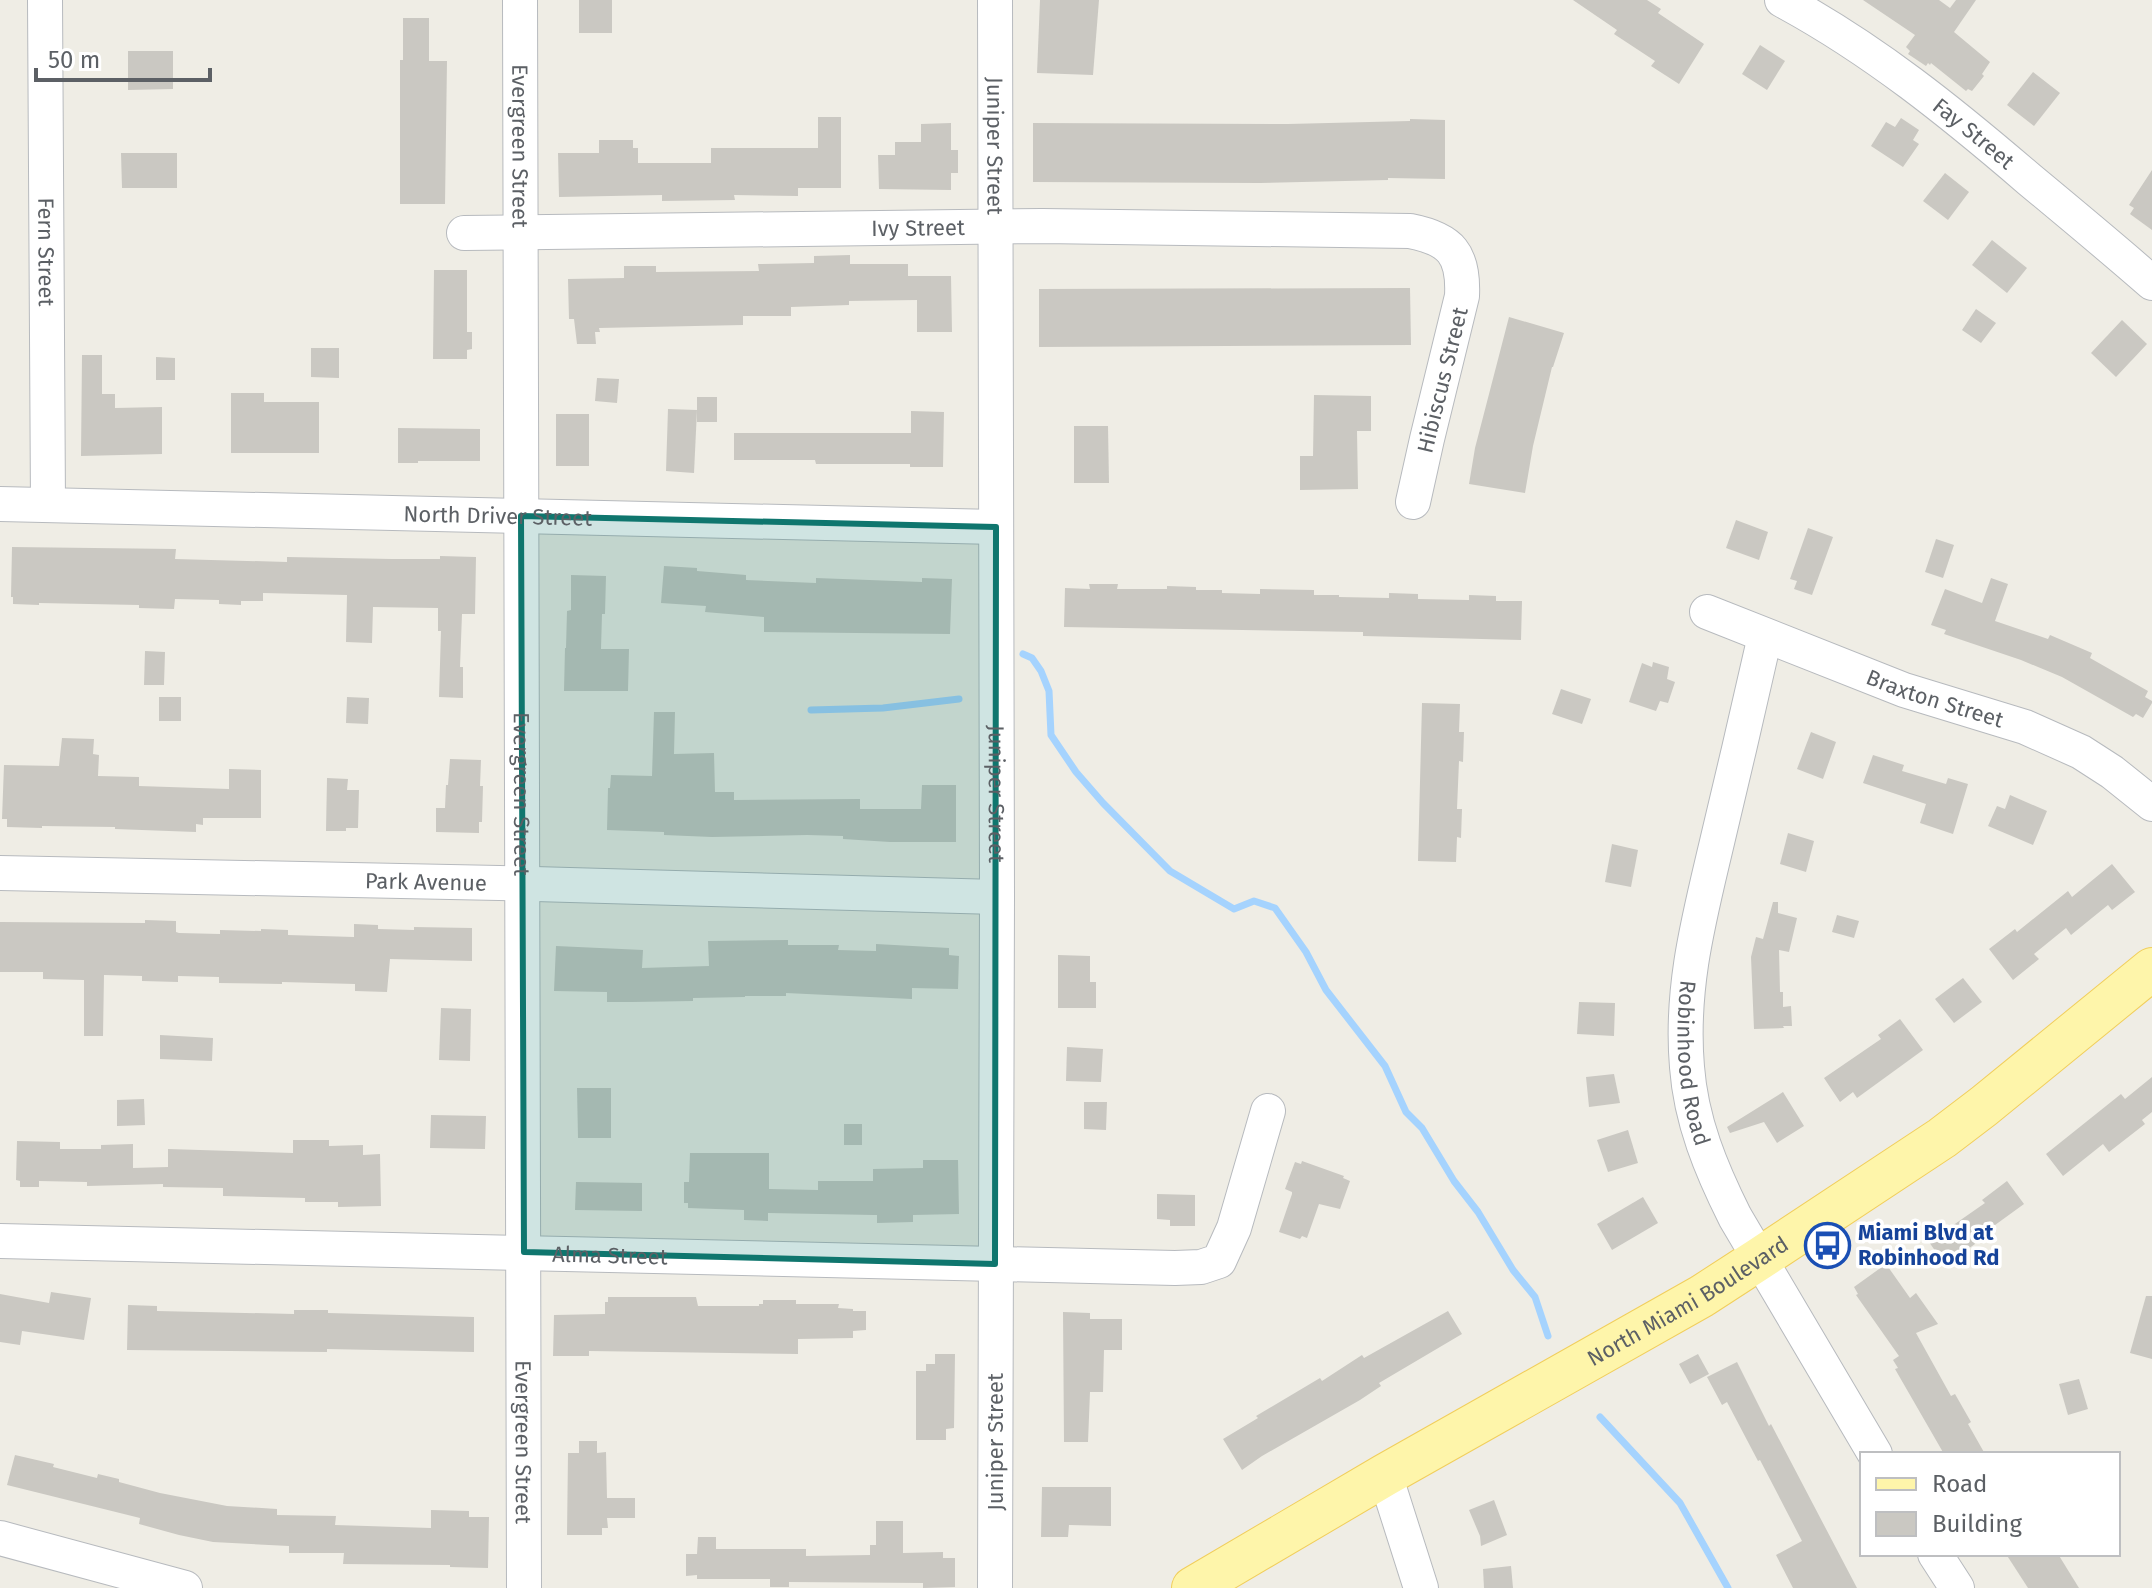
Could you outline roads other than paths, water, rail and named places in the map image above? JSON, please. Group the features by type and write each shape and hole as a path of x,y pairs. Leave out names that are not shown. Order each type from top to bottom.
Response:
{"main road":[{"name":"North Miami Boulevard","path":"1193,1588 1385,1475 1702,1296 1942,1138 2152,969"}],"street":[{"name":"Fern Street","path":"45,0 48,505"},
{"name":"Evergreen Street","path":"520,0 524,1588"},
{"name":"Juniper Street","path":"995,0 995,1588"},
{"name":"Fay Street","path":"1782,0 1896,71 2152,283"},
{"name":"Ivy Street","path":"464,233 996,227 1410,231 1430,235 1447,244 1458,259"},
{"name":"Hibiscus Street","path":"1413,502 1462,296 1463,277 1458,259"},
{"name":"North Driver Street","path":"0,504 996,527"},
{"name":"Braxton Street","path":"1707,612 1904,690 2025,727 2081,752 2152,804"},
{"name":"Robinhood Road","path":"1765,636 1689,966 1686,1025 1690,1090 1703,1145 1718,1183 1759,1259 1874,1452"},
{"name":"Park Avenue","path":"0,873 997,897"},
{"name":"Alma Street","path":"0,1241 1201,1267 1219,1261 1234,1228 1268,1111"},
{"path":"1385,1475 1421,1588"},
{"path":"0,1538 185,1588"},
{"path":"1936,1556 1957,1588"}],"waterway":[{"path":"1023,654 1032,658 1041,671 1049,691 1051,735 1076,772 1170,871 1234,909 1254,901 1275,908 1306,952 1326,990 1385,1066 1406,1112 1422,1128 1513,1270 1535,1297 1548,1336"},
{"path":"811,710 883,708 959,699"},
{"path":"1600,1417 1680,1503 1728,1588"}],"place":[{"name":"Miami Blvd at Robinhood Rd","path":"1827,1245"}]}
